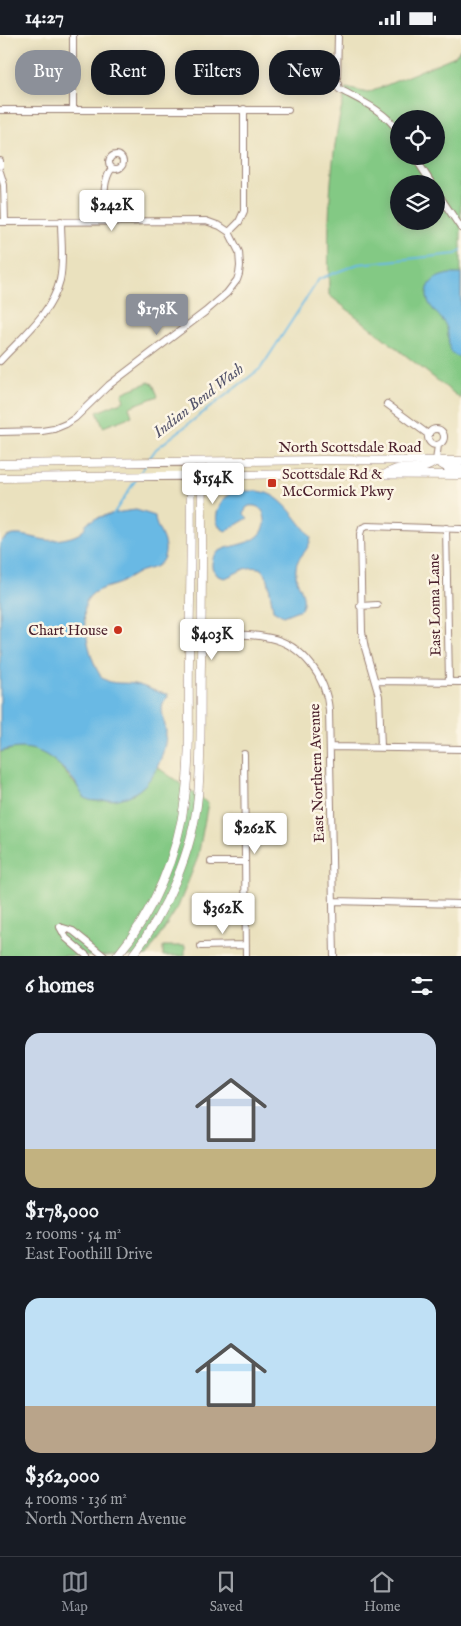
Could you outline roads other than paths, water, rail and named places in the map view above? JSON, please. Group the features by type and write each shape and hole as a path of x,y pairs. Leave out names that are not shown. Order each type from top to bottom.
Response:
{"main road":[{"name":"North Scottsdale Road","path":"0,465 322,460 461,461"},
{"path":"386,474 395,468 428,467 436,461 448,468 461,469"},
{"path":"117,956 138,929 153,901 176,843 185,797 190,635 190,476 188,462"},
{"path":"132,956 148,934 163,908 174,883 187,847 198,797 202,635 201,462"},
{"name":"North Scottsdale Road","path":"0,478 461,475"},
{"path":"176,843 187,847"}],"street":[{"path":"73,35 74,109"},
{"path":"338,35 337,85 341,90 353,95 390,120"},
{"path":"228,232 239,222 244,211 244,109"},
{"path":"0,110 288,110"},
{"path":"0,161 0,166"},
{"path":"105,221 106,179 112,168"},
{"path":"0,172 4,185 2,222 205,221 214,223 228,232 237,247 240,265 237,280 227,293 198,318 109,385 71,421 58,428 42,431 0,432"},
{"path":"445,204 461,228"},
{"path":"0,361 43,314 53,299 61,270 61,221"},
{"path":"387,404 428,435 430,442 438,445"},
{"path":"428,435 434,429 439,429 443,432 444,439 438,445 436,461"},
{"path":"381,747 380,703 362,640 360,534 362,528 368,526 461,529"},
{"name":"East Loma Lane","path":"446,529 449,682"},
{"path":"360,606 377,605"},
{"name":"East Northern Avenue","path":"190,635 239,635 271,638 282,642 300,653 316,670 326,690 329,704 331,747 334,956"},
{"path":"375,681 461,682"},
{"path":"331,747 461,749"},
{"path":"244,754 246,956"},
{"path":"210,862 244,862"},
{"path":"333,901 461,904"},
{"path":"87,956 66,938 60,927 73,931 104,956"},
{"path":"201,946 246,945"}],"water":[{"path":"449,274 461,274 461,357 452,354 450,351 445,324 430,305 427,295 428,288 434,280"},
{"path":"241,491 259,491 281,501 311,537 308,547 298,560 296,568 297,580 303,598 301,609 283,616 273,610 268,579 262,569 247,568 225,578 218,576 212,568 213,559 217,553 251,541 259,536 265,524 263,512 259,508 249,506 244,514 248,518 226,531 221,528 218,524 217,513 225,498"},
{"path":"136,510 155,516 155,521 164,541 165,553 163,559 155,567 140,571 120,583 90,596 85,607 85,628 95,665 99,674 104,679 111,682 130,683 167,694 168,697 162,708 166,732 165,741 160,761 143,787 123,798 92,801 85,798 75,782 59,765 42,753 23,748 0,752 0,543 12,535 49,540 75,536 82,532 87,523 95,519"}],"waterway":[{"name":"Indian Bend Wash","path":"149,459 156,449 261,368 319,279 358,264 456,254 461,250"},
{"name":"Indian Bend Wash","path":"140,474 145,465"},
{"name":"Indian Bend Wash","path":"112,516 137,478"}],"place":[{"name":"Scottsdale Rd & McCormick Pkwy","path":"272,483"},
{"name":"Chart House","path":"118,630"}]}
